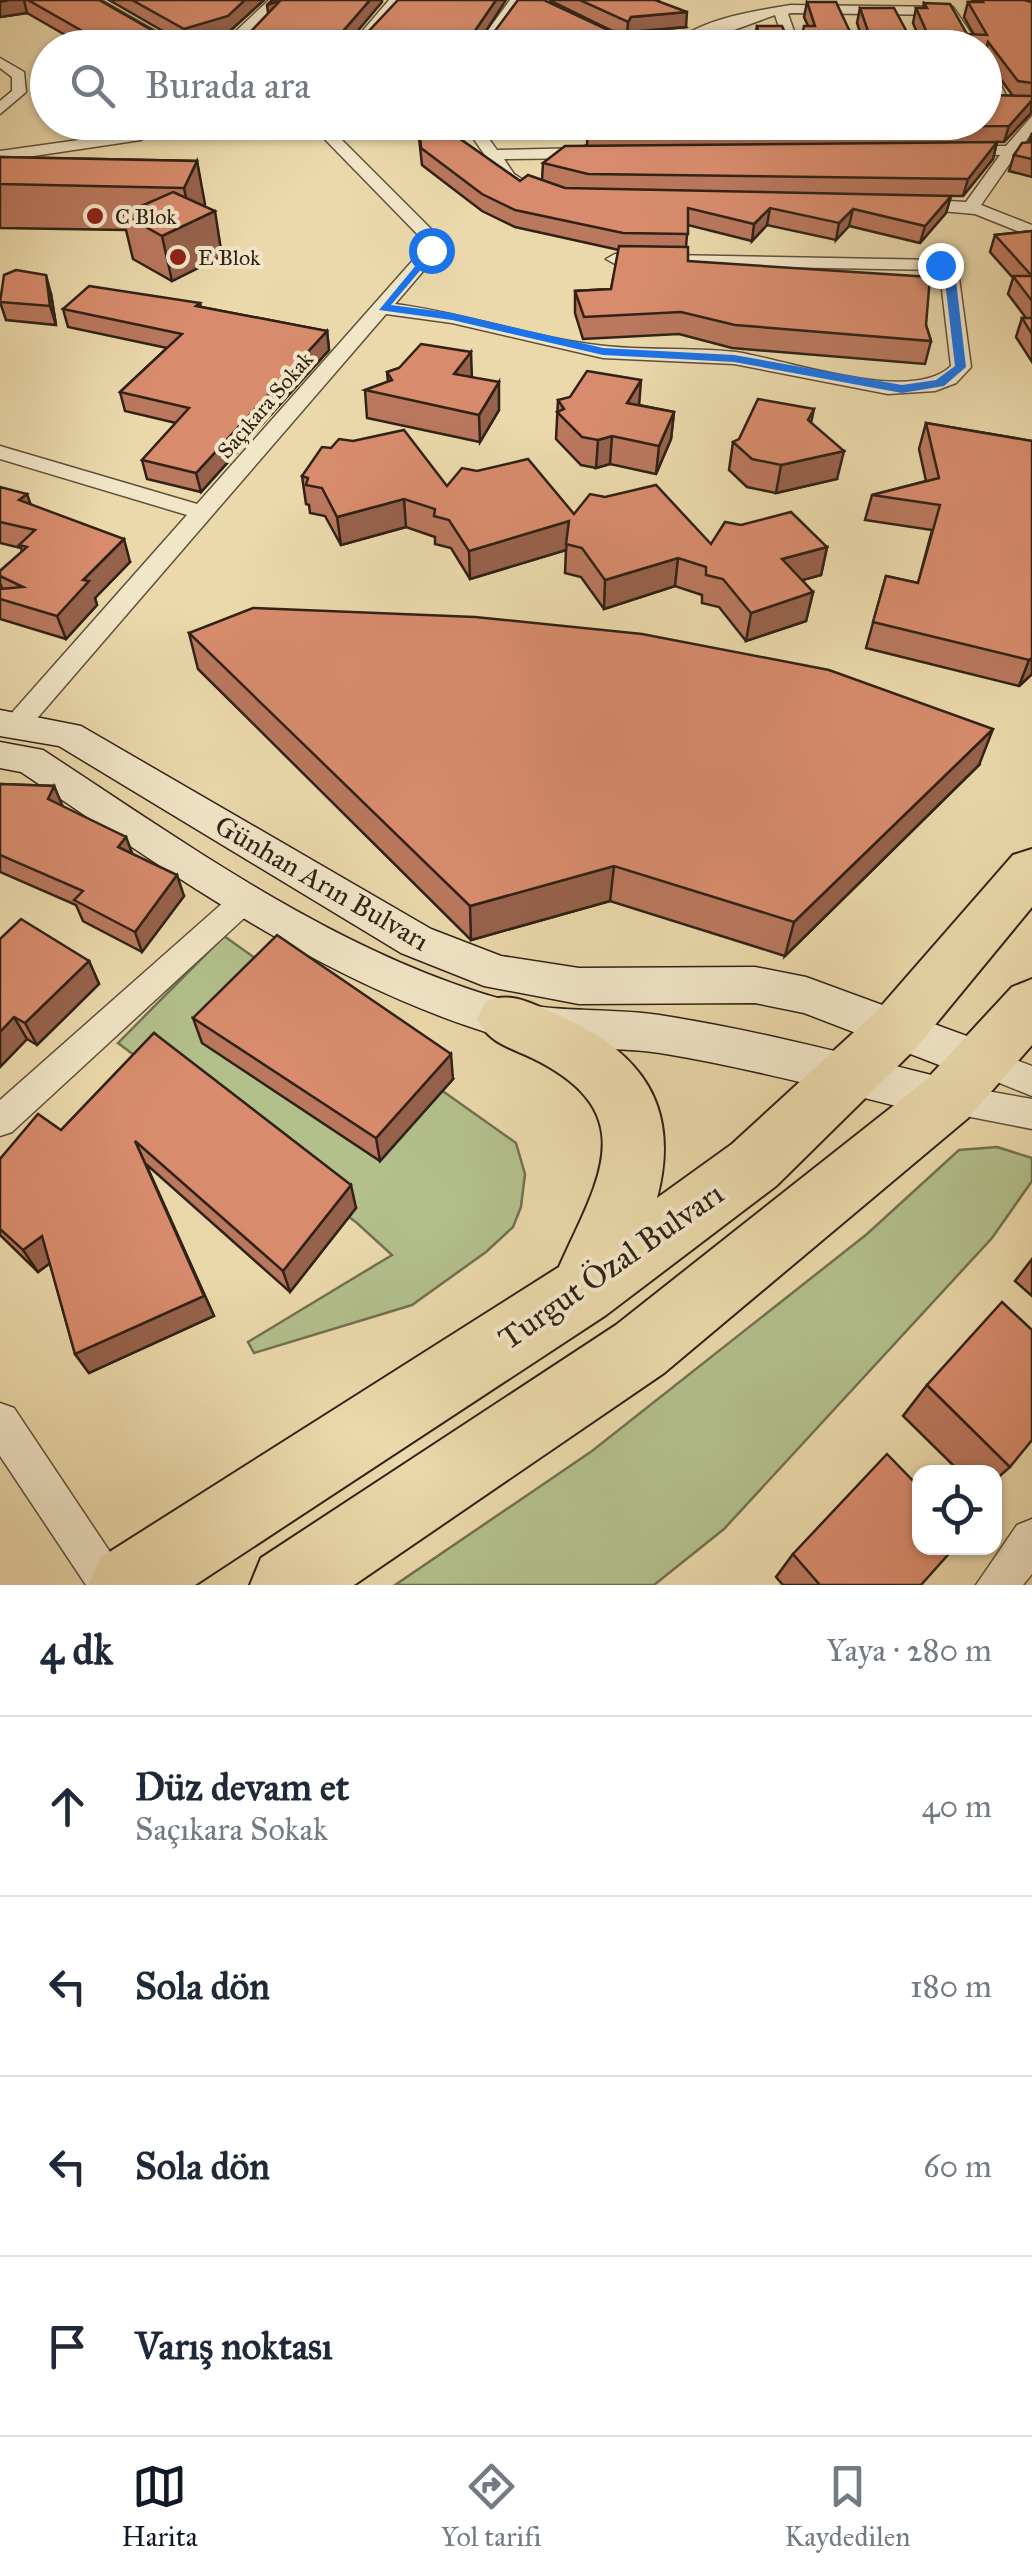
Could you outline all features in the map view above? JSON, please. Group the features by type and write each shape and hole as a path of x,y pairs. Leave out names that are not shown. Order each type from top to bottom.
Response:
{"highway":[{"name":"Turgut Özal Bulvarı","path":"127,1585 582,1291 754,1165 873,1052 1032,870"},
{"path":"288,1585 640,1348 986,1080 1032,1004"},
{"path":"506,1019 587,1059 620,1089 635,1120 636,1152 628,1197 582,1291"}],"main road":[{"name":"Günhan Arın Bulvarı","path":"5,737 68,734 416,941 499,973 579,986 756,985 806,995 873,1052"},
{"name":"Günhan Arın Bulvarı","path":"5,737 30,760 244,901 420,990 506,1019 642,1032 760,1052 873,1052"},
{"path":"873,1052 986,1080"},
{"path":"873,1052 986,1080"}],"street":[{"path":"91,0 134,14 155,30"},
{"path":"244,30 277,0"},
{"path":"370,30 396,0"},
{"path":"495,30 517,0"},
{"path":"529,0 594,30"},
{"path":"780,11 787,30"},
{"path":"731,30 780,11 898,16 953,11 964,30"},
{"path":"0,62 19,75 18,92 0,108"},
{"path":"1002,96 1007,105"},
{"path":"1002,105 1032,106"},
{"path":"973,205 1032,120"},
{"path":"0,156 115,140"},
{"name":"Saçıkara Sokak","path":"5,737 431,250 434,240 333,140"},
{"path":"481,140 508,177 534,192 552,194"},
{"path":"933,148 1032,152"},
{"path":"491,155 607,152"},
{"path":"896,203 973,205 1006,216 1032,232"},
{"path":"383,308 452,317 603,352 734,358 888,388 928,387 949,379 960,367 950,272 940,265 615,258"},
{"path":"0,452 204,513"},
{"path":"0,1121 244,901"},
{"path":"986,1080 1032,1114"},
{"path":"0,1422 110,1585"},
{"path":"997,1585 1032,1540"}],"green space":[{"path":"224,936 516,1143 525,1174 521,1207 513,1227 486,1252 412,1305 254,1353 248,1342 392,1255 357,1223 118,1043"},
{"path":"997,1147 1032,1158 1032,1181 992,1238 724,1529 654,1585 395,1585 592,1451 867,1234 959,1150"}],"building":[{"path":"28,0 99,0 152,30 80,30"},
{"path":"132,0 245,0 228,16 184,29"},
{"path":"281,0 370,0 344,30 252,30"},
{"path":"398,0 496,0 475,30 370,30"},
{"path":"518,0 544,0 608,30 496,30"},
{"path":"580,0 655,0 687,12 631,17 628,22"},
{"path":"807,2 836,2 849,30 803,30 804,26 815,26"},
{"path":"968,2 1032,2 1032,83 1018,81 1002,60 1002,30 984,30"},
{"path":"924,3 950,4 965,30 926,30 916,8 927,8"},
{"path":"860,8 894,8 906,30 868,30"},
{"path":"757,26 782,26 784,30 758,30"},
{"path":"1002,95 1032,96 1032,100 1009,126 1002,126"},
{"path":"420,140 462,140 520,181 528,175 565,188 951,196 925,226 853,209 839,223 770,208 754,224 688,208 688,234 623,233 515,210 482,194 421,148"},
{"path":"997,142 968,179 588,174 543,163 565,146"},
{"path":"1032,142 1032,159 1014,155 1022,143"},
{"path":"0,157 197,161 184,188 0,184"},
{"path":"173,192 215,211 162,236 123,214"},
{"path":"1032,231 1032,276 995,235"},
{"path":"619,246 688,247 688,261 930,277 926,325 931,341 735,325 681,312 584,317 575,291 611,289"},
{"path":"16,270 46,275 50,306 0,302 4,275"},
{"path":"1013,276 1032,276 1032,301"},
{"path":"89,286 200,303 196,306 327,331 196,473 142,460 189,408 120,392 182,334 63,309"},
{"path":"1022,318 1032,318 1032,334"},
{"path":"421,344 471,352 454,374 499,382 479,415 365,390 392,380 387,372 399,368"},
{"path":"587,371 641,380 627,403 674,412 659,446 612,436 598,440 582,437 557,412 564,409 558,400 570,397"},
{"path":"758,399 814,409 808,420 844,451 781,465 752,459 733,442 739,439"},
{"path":"926,423 1032,441 1029,660 873,622 886,576 918,583 940,505 872,495 939,478"},
{"path":"404,430 447,486 462,468 477,471 528,459 574,514 590,494 605,497 656,485 711,544 725,522 741,525 791,512 827,547 782,559 813,592 751,613 723,579 706,575 706,567 678,558 605,580 582,548 566,544 569,521 469,551 449,520 434,516 435,509 404,499 337,517 322,488 306,485 308,478 302,476 322,447 331,448 339,439 353,441"},
{"path":"0,487 27,494 19,500 124,539 83,580 89,581 57,616 0,599 0,589 23,587 0,576 0,571 27,547 19,545 35,530 0,522"},
{"path":"253,608 475,617 642,634 829,670 993,729 794,922 614,866 470,906 189,633"},
{"path":"0,784 54,786 48,799 126,837 118,847 177,875 135,932 74,900 83,891 0,855"},
{"path":"21,919 89,961 25,1023 14,1017 0,1032 0,939"},
{"path":"277,935 451,1054 376,1138 193,1018"},
{"path":"154,1033 351,1185 283,1271 135,1141 204,1296 75,1354 42,1236 23,1250 0,1229 0,1159 38,1114 61,1130"},
{"path":"1002,1302 1032,1330 1032,1440 1010,1467 927,1385"},
{"path":"887,1454 912,1480 912,1555 948,1555 921,1585 820,1585 793,1554"}],"place":[{"name":"C Blok","path":"95,216"},
{"name":"E Blok","path":"178,257"}],"route":[{"path":"431,250 383,308 452,317 603,352 734,358 902,389 940,383 960,367 962,354 950,272 940,265"}]}
